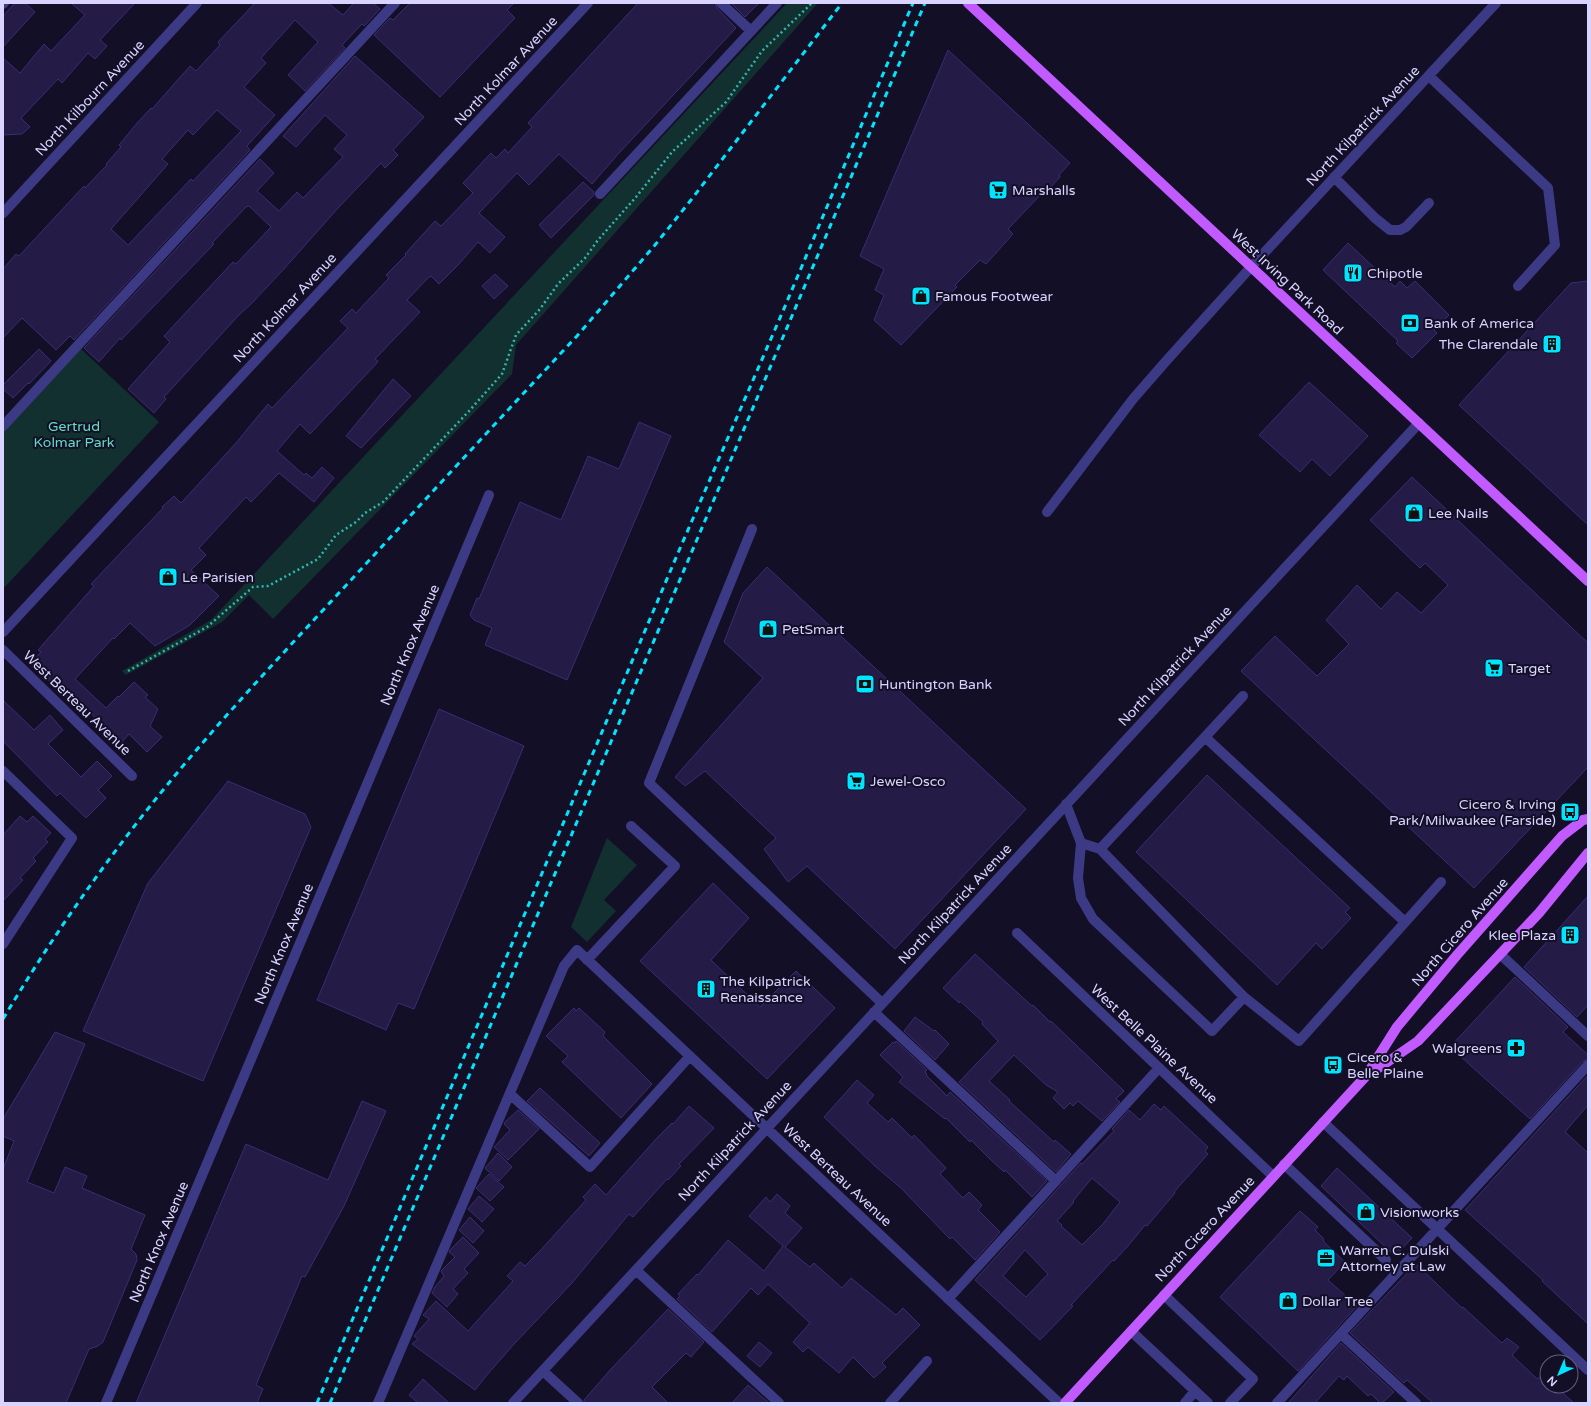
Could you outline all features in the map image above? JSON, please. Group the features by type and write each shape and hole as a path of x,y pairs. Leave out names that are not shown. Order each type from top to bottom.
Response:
{"main road":[{"name":"West Irving Park Road","path":"968,3 1588,581"},
{"name":"North Cicero Avenue","path":"1065,1403 1366,1076 1397,1027 1457,955 1562,836 1588,819"},
{"name":"North Cicero Avenue","path":"1366,1076 1418,1041 1501,955 1539,913 1588,853"}],"street":[{"name":"North Kilbourn Avenue","path":"3,213 197,3"},
{"path":"3,426 395,3"},
{"name":"North Kolmar Avenue","path":"3,632 588,3"},
{"path":"721,3 751,31"},
{"path":"600,194 777,3"},
{"name":"North Kilpatrick Avenue","path":"1048,512 1133,399 1250,267 1496,3"},
{"path":"1429,76 1548,188 1555,245 1518,286"},
{"path":"1334,177 1375,218 1390,230 1400,230 1406,227 1429,203"},
{"name":"North Kilpatrick Avenue","path":"513,1403 1419,423"},
{"name":"North Knox Avenue","path":"106,1403 489,495"},
{"path":"752,529 649,783 882,1003"},
{"name":"West Berteau Avenue","path":"3,650 132,776"},
{"path":"1100,849 1243,696"},
{"path":"1205,737 1405,922"},
{"path":"3,771 72,838 3,944"},
{"path":"1066,804 1081,843 1078,878 1082,898 1093,919 1212,1031 1244,997"},
{"path":"587,960 675,866 631,826"},
{"path":"1081,843 1100,849 1244,997 1299,1041 1441,882"},
{"name":"West Belle Plaine Avenue","path":"1016,933 1273,1176"},
{"name":"West Berteau Avenue","path":"510,1094 564,966 577,950 1059,1403"},
{"path":"1501,955 1588,1036"},
{"path":"874,1012 1056,1181"},
{"path":"378,1403 510,1094 590,1167 690,1056"},
{"path":"1277,1403 1588,1065"},
{"path":"948,1299 1158,1068"},
{"path":"1323,1122 1588,1370"},
{"path":"1284,1164 1386,1260"},
{"path":"636,1270 779,1403"},
{"path":"1164,1295 1253,1379 1230,1403"},
{"path":"1131,1331 1208,1403"},
{"path":"1341,1334 1416,1403"},
{"path":"890,1403 927,1361"},
{"path":"543,1371 578,1403"},
{"path":"1185,1403 1195,1391"}],"path":[{"path":"128,671 207,627 253,588 268,586 318,559 336,535 356,522 365,513 383,502 502,374 516,335 540,309 558,284 585,258 598,240 636,197 672,152 726,102 762,51 812,3"}],"green space":[{"path":"787,3 818,3 516,345 512,374 273,619 249,595 222,622 126,675 122,671 211,620"},
{"name":"Gertrud Kolmar Park","path":"80,348 159,422 3,589 3,431"},
{"path":"607,838 637,865 604,900 616,911 587,942 571,927"}],"building":[{"path":"15,3 25,3 35,12 3,47 3,16"},
{"path":"71,3 135,3 100,40 107,46 95,59 88,53 62,83 58,79 21,118 30,127 22,134 3,135 3,58 20,73 44,44 51,51 85,15"},
{"path":"255,3 328,3 343,15 354,3 373,3 380,9 364,26 362,24 342,45 345,48 305,91 288,75 318,42 295,20 261,58 266,63 244,87 275,115 247,146 250,150 74,340 70,336 56,350 22,318 3,338 3,269 16,254 19,256 84,186 85,188 107,165 106,164 121,147 119,145 138,122 151,108 152,109 190,66 196,71 220,45 218,42","holes":["217,110 241,131 193,181 191,179 128,245 111,229 168,164 162,159 188,130 193,135"]},
{"path":"410,3 514,3 507,10 515,18 440,97 374,35 390,18 393,20"},
{"path":"638,3 715,3 717,8 736,28 592,184 559,154 529,185 517,173 479,213 505,237 490,253 478,242 439,284 431,276 428,278 407,300 420,312 375,359 378,361 377,363 310,434 300,424 277,451 304,475 306,473 312,478 322,467 334,478 314,502 279,473 251,502 246,497 199,548 206,555 191,570 219,596 190,625 155,646 130,623 114,639 113,638 75,679 106,708 134,682 148,695 145,697 158,709 150,726 162,737 147,752 129,734 121,743 76,699 72,703 31,663 41,652 38,650 94,586 91,584 163,508 162,507 174,496 181,503 236,443 268,404 272,408 348,328 340,321 352,309 356,313 389,278 386,275 406,255 405,254 435,221 441,226 473,193 463,183 491,153 496,158 505,149 508,153 532,127 528,123"},
{"path":"731,3 759,3 745,17"},
{"path":"948,50 1070,163 1047,191 1045,190 1008,229 1013,234 986,264 980,260 955,285 957,287 901,345 874,320 884,295 875,290 884,269 860,256"},
{"path":"355,56 424,117 393,150 398,155 385,168 381,163 339,207 283,270 238,316 164,397 166,399 154,413 128,389 170,342 164,336 233,262 236,264 271,227 249,206 246,207 212,243 214,244 121,340 120,338 99,362 84,348 260,159 274,173 257,191 279,211 297,192 303,198 343,157 334,149 347,135 325,115 296,147 283,136"},
{"path":"583,182 594,192 594,195 551,238 539,225"},
{"path":"1348,243 1395,287 1400,281 1407,288 1415,281 1449,315 1434,330 1437,333 1412,358 1396,343 1398,341 1323,270"},
{"path":"495,274 508,286 494,299 482,286"},
{"name":"The Clarendale","path":"1588,281 1588,525 1459,405 1571,283"},
{"path":"39,349 51,361 13,398 3,389 3,385"},
{"path":"393,379 411,396 361,448 346,436"},
{"path":"1309,382 1368,436 1330,476 1312,459 1300,472 1259,435"},
{"path":"639,422 671,436 567,680 485,645 492,628 474,620 470,615 477,598 479,599 520,502 561,520 588,456 619,469"},
{"path":"1412,477 1588,643 1588,767 1474,888 1241,671 1275,636 1317,676 1349,644 1326,620 1357,585 1381,609 1397,592 1421,613 1448,585 1425,563 1420,568 1370,520"},
{"name":"Jewel-Osco","path":"767,567 1026,809 895,949 807,866 788,882 764,849 776,838 705,771 685,786 675,777 763,678 724,642 743,593"},
{"path":"3,700 34,730 50,715 63,730 48,744 81,777 97,761 112,776 98,790 106,798 86,818 60,793 57,796 3,741"},
{"path":"439,709 524,746 414,1009 398,1003 386,1030 317,1000"},
{"path":"1207,775 1350,908 1345,912 1351,918 1322,949 1316,943 1277,985 1136,852"},
{"path":"228,781 305,814 311,827 203,1081 83,1031 148,883"},
{"path":"20,816 27,822 33,816 51,833 45,839 48,842 33,858 36,861 20,878 23,880 3,901 3,835"},
{"name":"The Kilpatrick Renaissance","path":"713,883 749,918 711,960 760,1007 796,971 835,1008 767,1079 640,961"},
{"name":"Klee Plaza","path":"1588,896 1588,1005 1577,1017 1524,967"},
{"path":"975,954 1050,1022 1051,1021 1124,1091 1116,1099 1120,1102 1102,1121 1078,1101 1073,1106 1070,1103 1064,1109 1053,1098 1058,1092 1046,1085 1014,1055 989,1081 1054,1142 1055,1140 1071,1154 1056,1172 959,1082 998,1041 982,1024 983,1022 943,988"},
{"name":"Walgreens","path":"1515,977 1568,1027 1563,1032 1588,1055 1588,1059 1583,1061 1530,1119 1450,1047"},
{"path":"574,1008 576,1011 579,1008 605,1032 603,1036 652,1084 621,1118 562,1062 568,1056 546,1036"},
{"path":"915,1017 934,1031 935,1030 949,1044 935,1060 904,1031"},
{"path":"55,1032 85,1044 27,1182 54,1193 65,1167 87,1176 82,1188 145,1215 131,1249 136,1254 137,1260 103,1342 98,1346 89,1349 66,1403 3,1403 3,1169 14,1141 3,1136 3,1119"},
{"path":"896,1041 927,1070 925,1072 927,1074 926,1075 947,1096 950,1092 1047,1181 1032,1197 1005,1170 1004,1172 971,1140 970,1142 946,1118 945,1119 899,1082 903,1077 880,1055 893,1042 895,1043"},
{"path":"1588,1075 1588,1105 1565,1132 1588,1153 1588,1324 1542,1281 1543,1280 1465,1210"},
{"path":"857,1080 874,1095 867,1103 888,1122 892,1118 912,1138 914,1135 946,1168 940,1174 963,1198 969,1192 982,1205 978,1210 1000,1232 975,1260 952,1237 950,1239 901,1188 876,1167 824,1117"},
{"path":"540,1088 600,1143 589,1156 527,1101"},
{"path":"362,1101 386,1111 344,1206 305,1277 302,1276 256,1385 263,1389 257,1403 136,1403 246,1144 328,1180"},
{"path":"1154,1104 1161,1110 1164,1106 1208,1147 1205,1151 1208,1154 1174,1192 1175,1193 1147,1226 1145,1225 1128,1246 1114,1261 1113,1260 1071,1305 1073,1306 1040,1340 975,1280 1081,1163 1082,1164 1114,1131 1112,1129 1129,1110 1140,1120","holes":["1092,1178 1120,1202 1102,1225 1082,1245 1057,1221","1025,1250 1048,1274 1026,1297 1003,1276"]},
{"path":"689,1106 714,1128 679,1164 681,1166 668,1180 667,1179 633,1217 629,1214 572,1283 515,1343 475,1390 412,1344 418,1339 414,1336 429,1319 423,1315 436,1301 468,1331 513,1281 507,1276 520,1262 525,1266 539,1252 586,1200 583,1197 595,1184 606,1195 657,1138 672,1123 673,1124"},
{"path":"518,1110 539,1129 508,1160 494,1147 510,1130 504,1124 505,1122"},
{"path":"498,1153 512,1167 499,1181 485,1168"},
{"name":"Visionworks","path":"1337,1168 1412,1238 1395,1256 1321,1186"},
{"path":"489,1174 504,1187 490,1201 476,1188"},
{"path":"777,1194 790,1206 785,1213 802,1228 785,1247 810,1267 814,1263 842,1288 851,1278 896,1315 903,1308 920,1325 882,1363 886,1367 874,1378 853,1357 839,1373 808,1347 803,1352 793,1342 810,1323 768,1284 758,1295 751,1288 712,1332 677,1299 680,1296 678,1294 697,1274 698,1275 728,1240 764,1271 783,1246 749,1216 766,1197 770,1202"},
{"path":"479,1196 494,1209 482,1222 468,1209"},
{"name":"Dollar Tree","path":"1300,1211 1318,1227 1315,1230 1323,1238 1324,1242 1345,1262 1328,1280 1357,1306 1298,1371 1220,1297"},
{"path":"470,1217 484,1231 473,1243 459,1230"},
{"path":"463,1237 479,1253 464,1269 468,1273 453,1289 458,1294 447,1307 432,1293 444,1276 441,1271 455,1257 449,1252 450,1250"},
{"path":"1416,1264 1462,1308 1463,1307 1502,1343 1507,1338 1519,1347 1512,1355 1534,1376 1538,1379 1539,1378 1539,1394 1564,1394 1574,1403 1433,1403 1407,1380 1404,1383 1350,1333"},
{"path":"668,1309 704,1342 691,1357 686,1353 652,1387 668,1403 584,1403 584,1400 611,1369"},
{"path":"759,1342 772,1353 760,1367 747,1356"},
{"path":"1341,1343 1394,1392 1382,1403 1380,1403 1371,1394 1368,1396 1347,1376 1344,1380 1339,1376 1315,1403 1288,1403"},
{"path":"423,1379 449,1403 418,1403 409,1395"},
{"path":"748,1385 769,1403 732,1403"}],"railway":[{"path":"3,1019 81,898 123,840 168,784 258,680 577,336 655,245 691,200 842,3"},
{"path":"317,1403 913,3"},
{"path":"330,1403 925,3"}],"place":[{"name":"Marshalls","path":"998,190"},
{"name":"Chipotle","path":"1353,273"},
{"name":"Famous Footwear","path":"921,296"},
{"name":"Bank of America","path":"1410,323"},
{"name":"The Clarendale","path":"1552,344"},
{"name":"Lee Nails","path":"1414,513"},
{"name":"Le Parisien","path":"168,577"},
{"name":"PetSmart","path":"768,629"},
{"name":"Target","path":"1494,668"},
{"name":"Huntington Bank","path":"865,684"},
{"name":"Jewel-Osco","path":"856,781"},
{"name":"Cicero & Irving Park/Milwaukee (Farside)","path":"1570,812"},
{"name":"Klee Plaza","path":"1570,935"},
{"name":"The Kilpatrick Renaissance","path":"706,989"},
{"name":"Walgreens","path":"1516,1048"},
{"name":"Cicero & Belle Plaine","path":"1333,1065"},
{"name":"Visionworks","path":"1366,1212"},
{"name":"Warren C. Dulski Attorney at Law","path":"1326,1258"},
{"name":"Dollar Tree","path":"1288,1301"}]}
